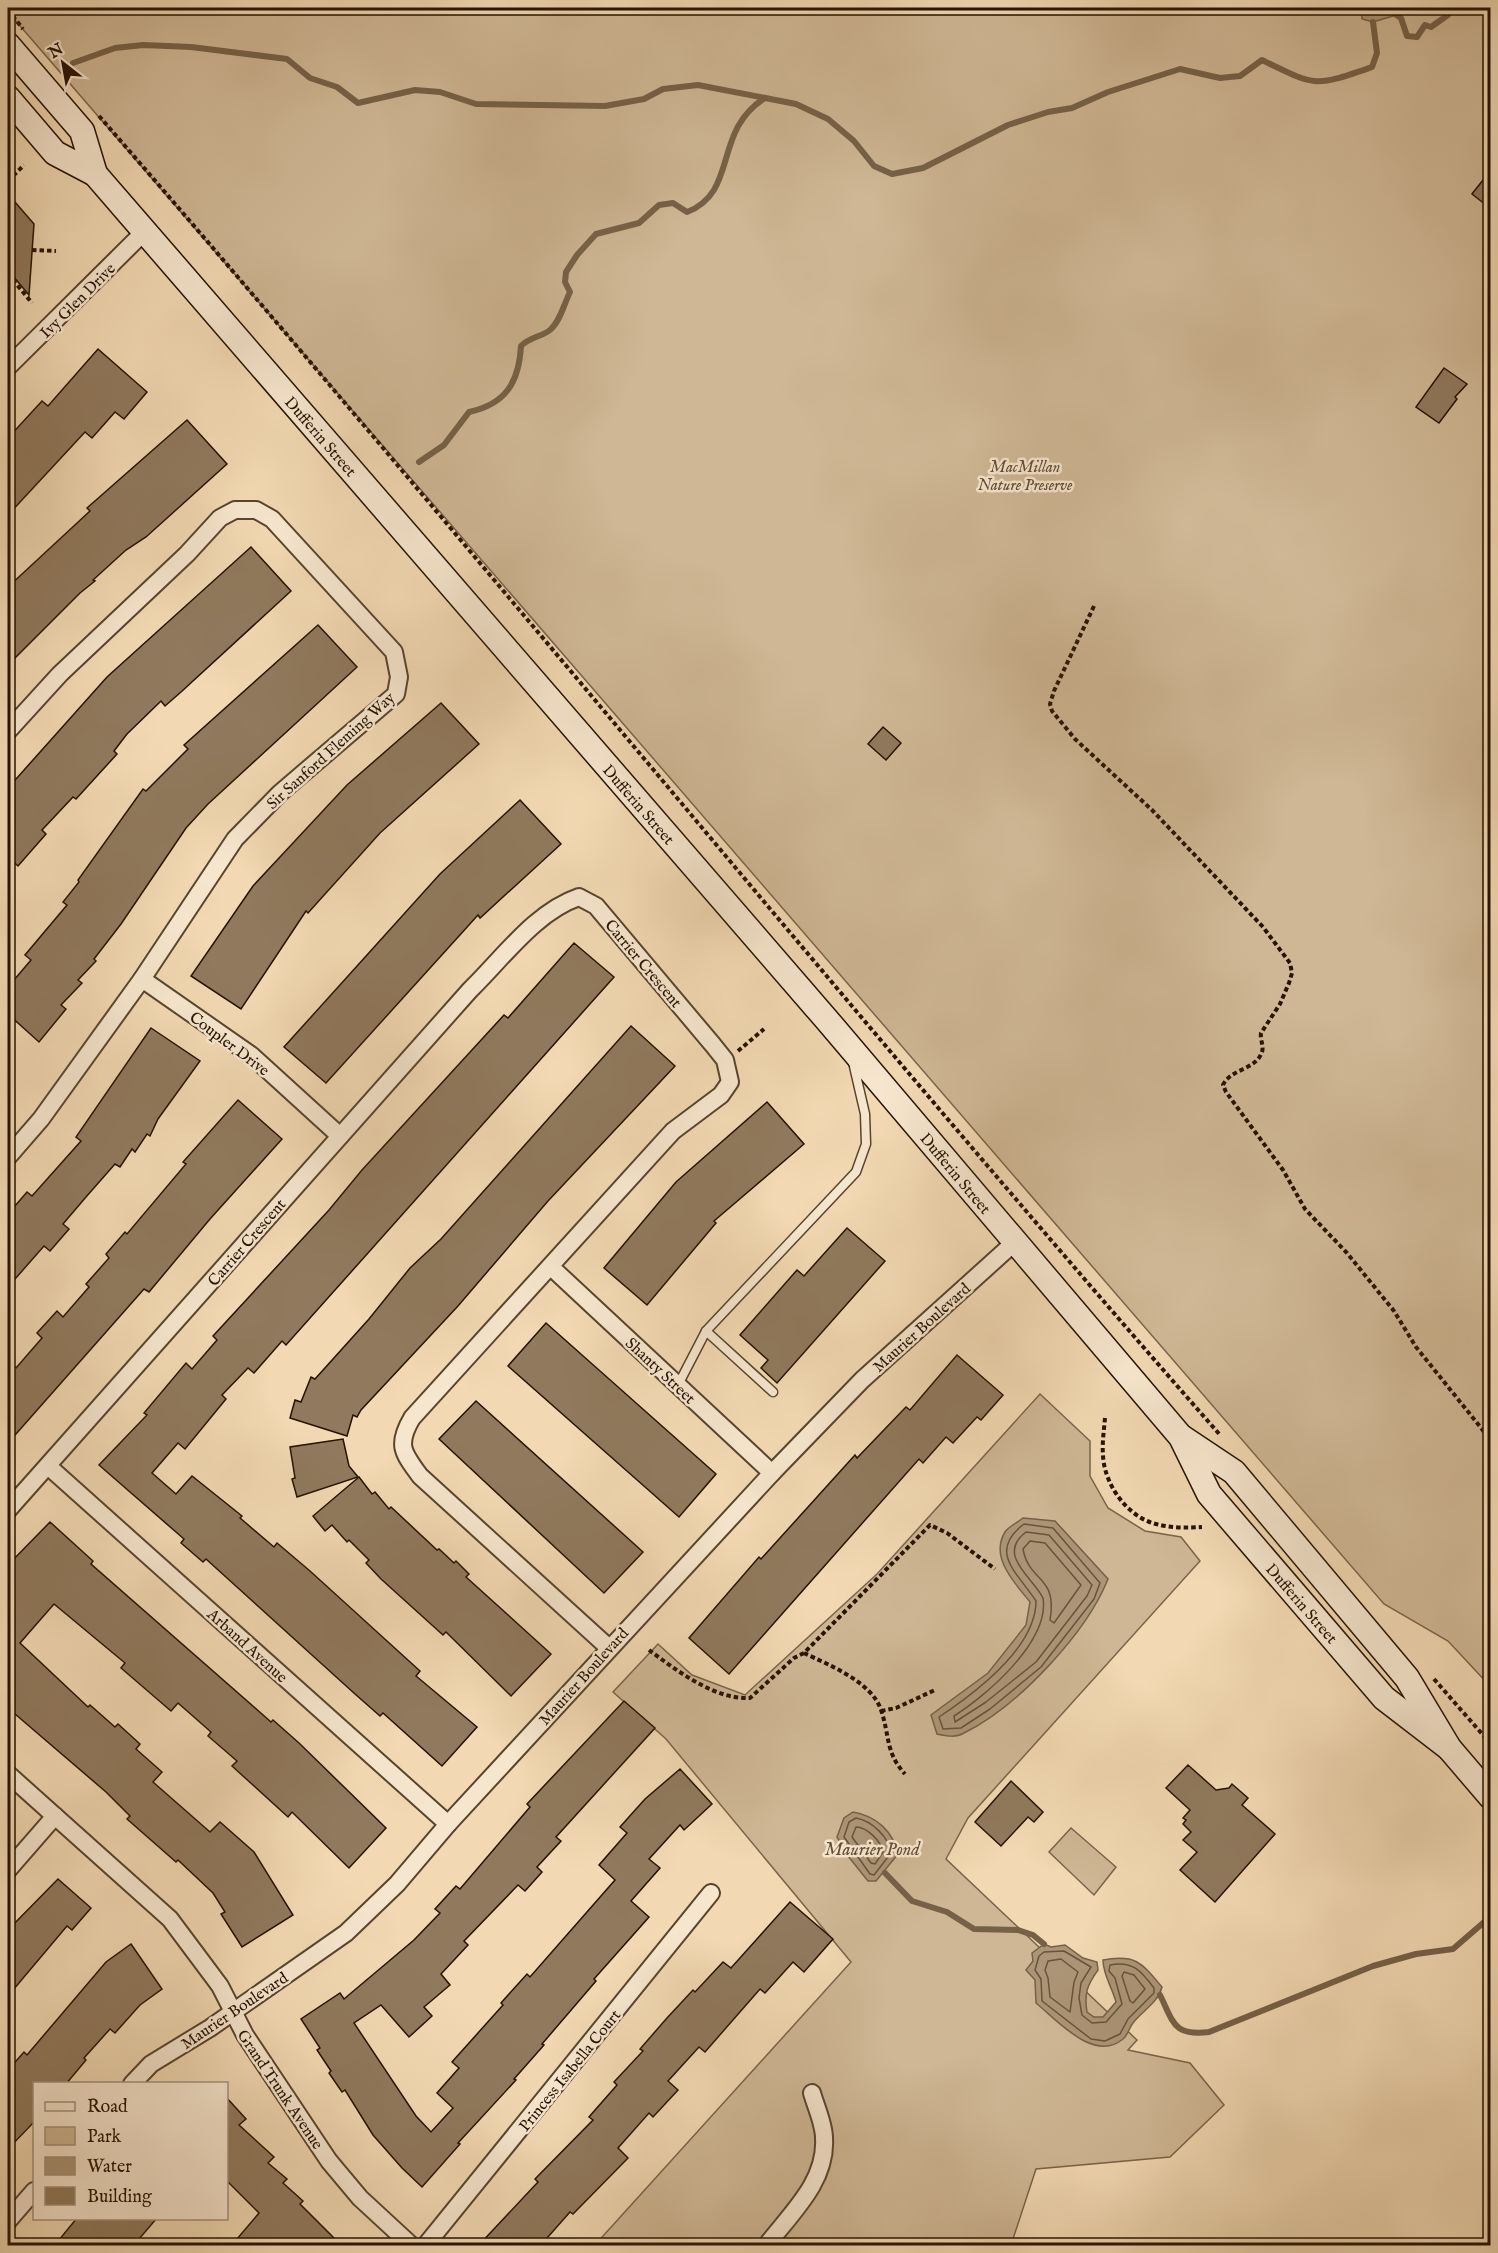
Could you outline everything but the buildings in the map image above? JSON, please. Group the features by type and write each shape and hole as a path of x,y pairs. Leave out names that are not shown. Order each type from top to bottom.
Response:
{"main road":[{"name":"Dufferin Street","path":"8,45 82,131 95,174"},
{"name":"Dufferin Street","path":"8,98 55,153 95,174 849,1047 1180,1437 1209,1494 1376,1689 1384,1698 1449,1748"},
{"name":"Dufferin Street","path":"1180,1437 1234,1472 1407,1678 1449,1748 1491,1796"}],"street":[{"name":"Ivy Glen Drive","path":"8,366 144,232"},
{"name":"Sir Sanford Fleming Way","path":"8,732 60,674 187,554 220,518 235,510 256,510 272,519 394,652 399,676 396,694 280,793 235,839 142,979 41,1119 8,1157"},
{"name":"Carrier Crescent","path":"8,1510 470,990 540,920 560,904 579,897 596,906 725,1060 730,1082 721,1095 673,1131 412,1418 402,1435 404,1454 420,1476 609,1648"},
{"name":"Coupler Drive","path":"142,979 251,1055 340,1136"},
{"name":"Maurier Boulevard","path":"134,2082 151,2064 346,1933 397,1884 448,1824 609,1648 862,1380 1015,1242"},
{"name":"Shanty Street","path":"551,1267 772,1473"},
{"name":"Arband Avenue","path":"48,1466 448,1824"},
{"name":"Grand Trunk Avenue","path":"8,1774 170,1919 220,1986 231,2012 329,2161 360,2198 412,2246"},
{"path":"8,1870 55,1816"},
{"name":"Princess Isabella Court","path":"425,2246 711,1893"},
{"path":"766,2246 805,2198 820,2169 824,2138 812,2093"},
{"path":"8,2221 33,2192"}],"lane":[{"path":"678,1385 706,1331 856,1172 866,1144 865,1114 849,1047"},
{"path":"706,1331 772,1392"}],"path":[{"path":"8,10 30,37"},
{"path":"92,107 275,319 1075,1270 1224,1440"},
{"path":"8,181 24,165"},
{"path":"32,250 56,252"},
{"path":"8,274 32,303"},
{"path":"1094,606 1054,692 1050,704 1052,711 1075,739 1152,810 1263,927 1290,963 1292,973 1289,983 1280,1004 1261,1033 1264,1050 1258,1060 1226,1078 1223,1085 1226,1092 1283,1170 1305,1209 1347,1253 1394,1311 1422,1355 1491,1438"},
{"path":"735,1053 764,1029"},
{"path":"1105,1418 1103,1455 1106,1474 1117,1496 1136,1515 1156,1524 1203,1527"},
{"path":"649,1650 687,1677 707,1687 742,1699 758,1694 794,1658 804,1653 930,1525 947,1533 995,1569"},
{"path":"804,1653 857,1682 874,1697 881,1711 893,1761 905,1774"},
{"path":"1428,1672 1491,1743"},
{"path":"881,1711 896,1708 935,1690"}],"green space":[{"name":"MacMillan Nature Preserve","path":"8,8 1490,8 1490,1686 1448,1641 1384,1604 8,12"},
{"path":"1040,1394 1090,1441 1090,1476 1108,1508 1145,1531 1181,1537 1200,1561 968,1818 946,1859 1137,2040 1128,2050 1190,2063 1224,2105 1170,2157 1036,2169 1011,2245 594,2246 851,1962 666,1739 613,1692 658,1644 692,1675 745,1695 877,1574"},
{"path":"1071,1828 1116,1867 1094,1895 1049,1852"}],"water":[{"path":"1361,8 1420,8 1373,22 1362,19"},
{"path":"1023,1518 1055,1521 1108,1579 1084,1623 1048,1667 1027,1687 1006,1706 961,1735 937,1734 931,1715 988,1673 1026,1625 1030,1602 1006,1570 1000,1551 1005,1532"},
{"name":"Maurier Pond","path":"853,1812 876,1821 888,1832 896,1846 898,1854 876,1881 868,1881 848,1856 837,1837 844,1818"},
{"path":"1044,1944 1051,1947 1065,1945 1083,1958 1097,1962 1098,1970 1091,1980 1086,1995 1087,2012 1094,2017 1103,2017 1116,2002 1106,1976 1103,1960 1123,1958 1137,1962 1162,1987 1160,1993 1133,2023 1123,2039 1112,2045 1100,2046 1089,2043 1066,2029 1036,2003 1035,1980 1026,1970 1033,1961 1032,1953"}],"waterway":[{"path":"1395,14 1401,18 1407,36 1417,37 1425,25 1431,27 1448,15 1445,8"},
{"path":"73,63 115,48 143,45 191,47 287,59 310,78 337,87 358,103 415,90 440,92 476,104 605,106 644,99 663,89 698,85 796,104 828,119 854,141 874,166 892,174 923,168 1008,125 1048,112 1072,108 1108,92 1180,69 1220,78 1240,76 1262,60 1294,75 1316,81 1326,81 1353,74 1372,67 1377,53 1373,22"},
{"path":"419,462 444,445 469,412 492,403 508,390 517,370 521,346 553,327 570,292 565,282 566,272 577,255 596,234 639,223 659,205 673,203 687,212 703,203 714,190 721,176 738,127 749,112 765,98"},
{"path":"885,1873 912,1901 947,1912 974,1929 1018,1930 1033,1935 1044,1944"},
{"path":"1160,1995 1176,2026 1188,2032 1209,2032 1373,1966 1416,1954 1453,1949 1490,1917"}]}
